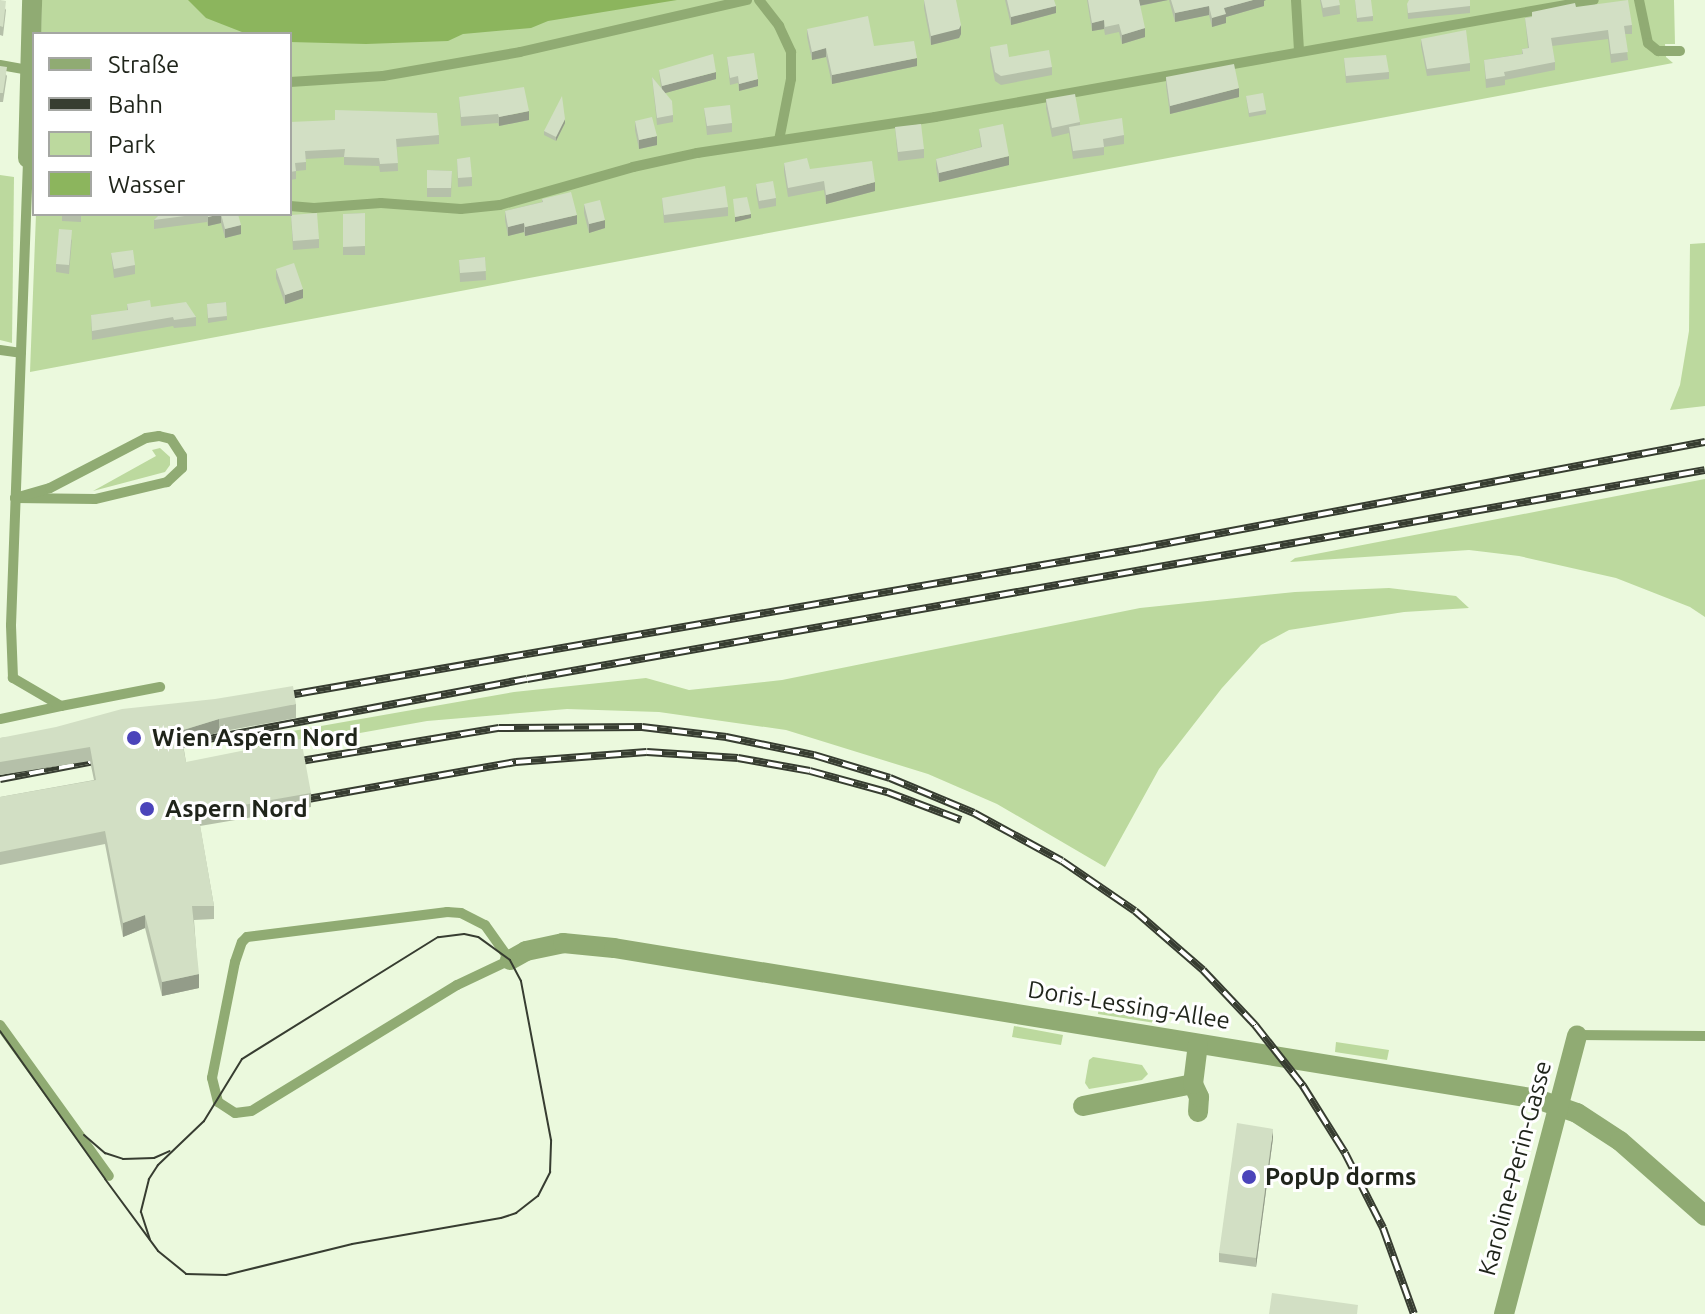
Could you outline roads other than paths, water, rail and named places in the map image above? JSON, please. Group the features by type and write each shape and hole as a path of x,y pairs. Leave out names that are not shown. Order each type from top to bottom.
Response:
{"street":[{"path":"28,158 32,0"},
{"name":"Doris-Lessing-Allee","path":"510,960 526,951 563,943 614,948 1558,1105 1620,1141 1705,1216"},
{"name":"Karoline-Perin-Gasse","path":"1504,1314 1577,1035"},
{"path":"1198,1044 1193,1084 1199,1097 1198,1112"},
{"path":"1083,1106 1193,1084"}],"lane":[{"path":"292,82 383,76 510,54 638,28 747,0"},
{"path":"759,0 779,26 791,52 791,79 779,140"},
{"path":"1296,0 1299,50"},
{"path":"292,206 314,208 381,203 479,208 520,201 651,163 935,117 1594,0"},
{"path":"1639,0 1648,43 1658,51 1680,51"},
{"path":"0,65 32,70"},
{"path":"28,158 15,498 13,678 61,706"},
{"path":"0,350 21,353"},
{"path":"146,438 171,439 182,456 177,476 141,490 95,499 15,498 50,488 146,438"},
{"path":"0,719 160,687"},
{"path":"447,912 461,913 485,925 510,960 457,985 251,1111 235,1113 221,1105 215,1096 212,1078 235,962 247,937 447,912"},
{"path":"0,1025 109,1176"},
{"path":"1577,1035 1705,1036"}],"water":[{"path":"188,0 677,0 548,21 531,28 463,34 448,41 366,44 292,42 292,32 242,32 206,18"}],"tram line":[{"path":"0,1031 105,1179 158,1251 186,1274 226,1275 352,1244 501,1218 516,1213 538,1196 550,1172 551,1140 521,981 510,960 478,937 464,934 438,937 242,1059 204,1121 158,1165 149,1179 141,1212 150,1240"},
{"path":"84,1135 105,1153 123,1159 154,1158 170,1151"}],"railway":[{"path":"272,698 1141,548 1705,442"},
{"path":"161,748 527,679 1705,470"},
{"path":"283,764 499,728 642,727 726,737 814,755 890,778 974,813 1062,861 1135,911 1203,970 1255,1025 1303,1086 1345,1153 1383,1228 1414,1314"},
{"path":"291,802 516,762 647,752 738,758 810,771 887,792 961,820"},
{"path":"0,779 110,758"}],"place":[{"name":"Wien Aspern Nord","path":"134,738"},
{"name":"Aspern Nord","path":"147,809"},
{"name":"PopUp dorms","path":"1249,1177"}]}
